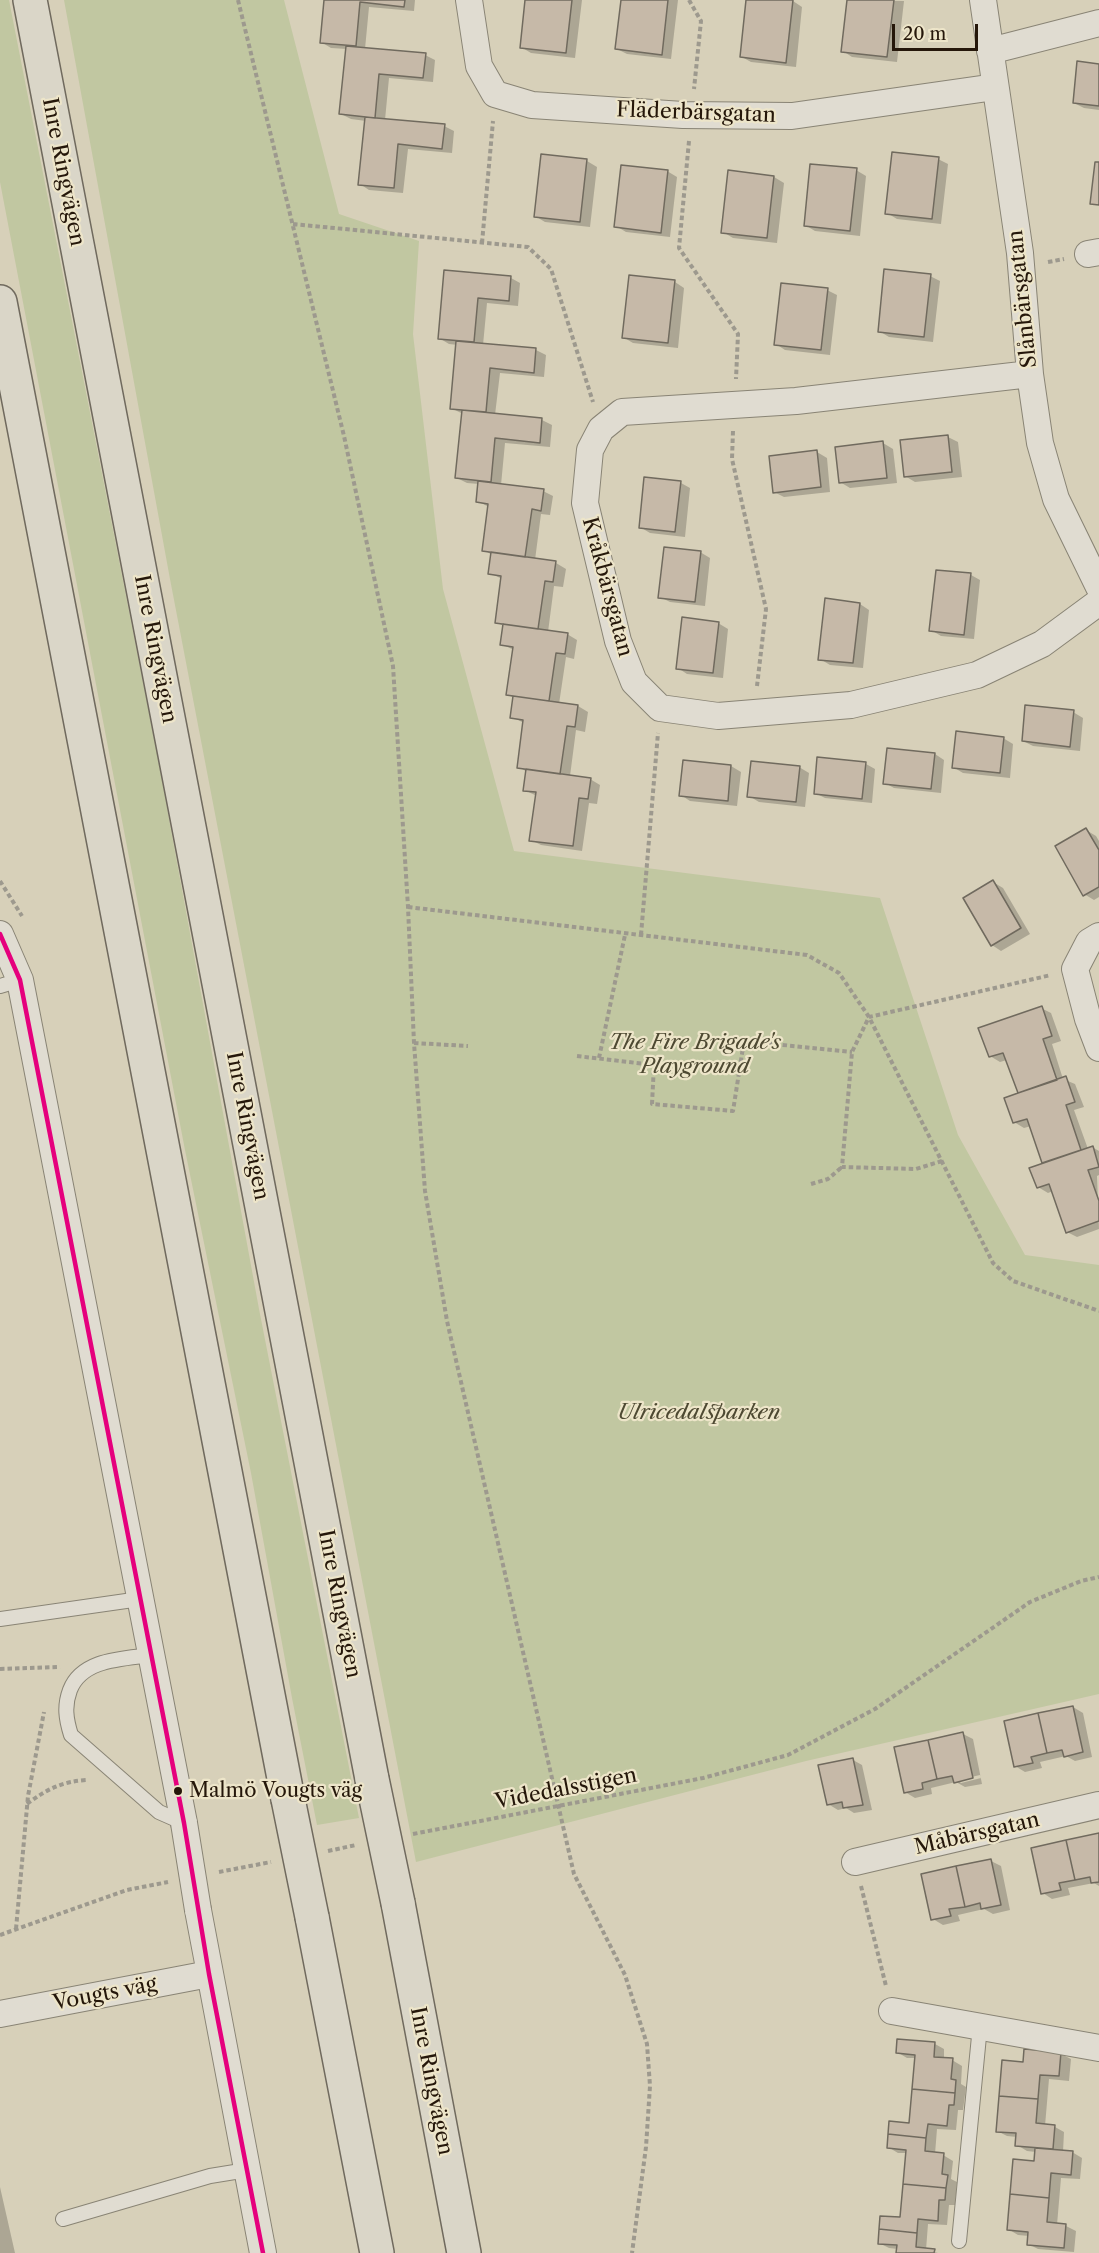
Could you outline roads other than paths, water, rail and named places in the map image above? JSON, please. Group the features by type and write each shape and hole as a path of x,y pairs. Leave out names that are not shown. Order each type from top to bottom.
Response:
{"highway":[{"name":"Inre Ringvägen","path":"30,0 464,2253"},
{"path":"0,302 377,2253"}],"street":[{"name":"Fläderbärsgatan","path":"469,0 479,66 495,94 532,105 691,115 792,116 995,87"},
{"name":"Slånbärsgatan","path":"983,0 1021,267 1030,374 1040,443 1056,499 1099,587"},
{"path":"990,51 1099,23"},
{"name":"Kråkbärsgatan","path":"1030,374 796,402 622,412 601,429 590,450 585,503 618,641 634,682 660,708 718,716 851,705 977,675 1042,644 1099,602"},
{"path":"0,934 151,1654 184,1823 209,1974 263,2253"},
{"path":"1099,936 1089,942 1075,969 1088,1020 1099,1048"},
{"name":"Måbärsgatan","path":"855,1862 1099,1805"},
{"name":"Vougts väg","path":"0,2014 209,1974"},
{"path":"892,2010 1099,2048"}],"lane":[{"path":"0,1619 140,1599"},
{"path":"151,1654 109,1661 86,1669 74,1682 67,1700 66,1720 71,1735 159,1812 184,1823"},
{"path":"959,2241 980,2026"},
{"path":"63,2219 210,2176 247,2170"}],"place":[{"name":"Malmö Vougts väg","path":"178,1791"}],"park label":[{"name":"The Fire Brigade's Playground","path":"695,1055"},
{"name":"Ulricedalsparken","path":"699,1413"}]}
